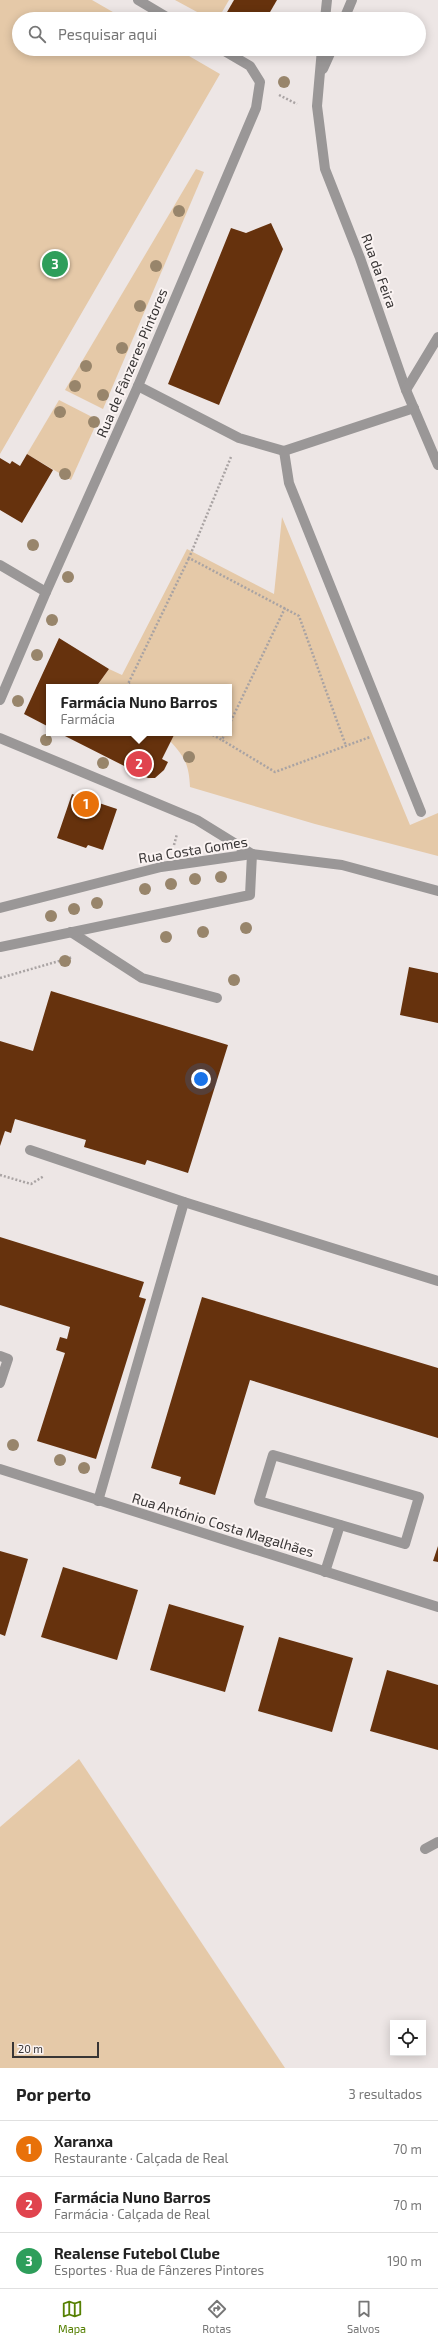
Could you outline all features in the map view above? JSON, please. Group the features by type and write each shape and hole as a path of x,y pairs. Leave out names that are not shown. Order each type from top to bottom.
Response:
{"street":[{"path":"138,0 158,12"},
{"path":"326,12 327,0"},
{"path":"347,12 352,0"},
{"name":"Rua de Fânzeres Pintores","path":"0,700 46,592 138,386 256,108 260,82 250,66 233,56"},
{"name":"Rua da Feira","path":"321,56 317,106 325,169 360,258 406,390 438,465"},
{"name":"Rua da Feira","path":"319,80 329,56"},
{"path":"406,390 438,337"},
{"path":"138,386 239,438 284,451 414,408"},
{"path":"284,451 289,483 421,812"},
{"path":"0,565 46,592"},
{"path":"0,738 197,820 252,854 250,895 0,947"},
{"name":"Rua Costa Gomes","path":"0,908 161,867 252,854 342,865 438,891"},
{"path":"71,932 142,978 217,998"},
{"path":"30,1150 184,1202 438,1281"},
{"path":"98,1501 184,1202"},
{"path":"0,1356 8,1359 0,1383"},
{"path":"273,1455 419,1497 405,1544 340,1525 259,1501 273,1455"},
{"name":"Rua António Costa Magalhães","path":"0,1469 438,1607"},
{"path":"325,1572 340,1525"},
{"path":"425,1849 438,1842"}],"path":[{"path":"128,684 189,558 239,438"},
{"path":"189,558 298,616 346,746"},
{"path":"232,720 285,608"},
{"path":"215,736 275,772 388,730"},
{"path":"222,740 224,736"},
{"path":"0,978 80,955"},
{"path":"0,1175 32,1184 64,1162"}],"shaded area":[{"path":"0,0 92,0 113,12 12,12 12,56 189,56 220,74 0,454"},
{"path":"175,0 229,0 222,12 197,12"},
{"path":"196,169 204,172 103,409 65,390"},
{"path":"59,400 98,420 71,480 27,454"},
{"path":"282,517 410,825 438,813 438,856 315,824 190,787 189,773 183,757 170,741 173,736 232,736 232,684 98,684 109,669 122,675 187,549 274,594"},
{"path":"79,1759 285,2068 0,2068 0,1827"}],"building":[{"path":"234,0 277,0 270,12 227,12"},
{"path":"271,223 283,249 219,405 168,384 231,228 246,233"},
{"path":"27,454 53,470 22,523 0,510 0,458 10,464 12,461 20,466"},
{"path":"59,638 109,669 98,684 46,684 46,725 24,714"},
{"path":"65,736 174,736 162,759 168,762 164,770 155,778 148,778"},
{"path":"72,794 117,809 103,850 88,845 86,848 57,838"},
{"path":"409,967 438,973 438,1023 400,1015"},
{"path":"51,991 228,1045 188,1173 147,1160 145,1165 84,1147 86,1140 15,1119 11,1133 5,1131 0,1146 0,1041 33,1051"},
{"path":"0,1237 144,1282 139,1297 146,1299 96,1459 37,1441 65,1353 56,1350 60,1337 67,1339 70,1327 0,1305"},
{"path":"202,1297 438,1368 438,1438 250,1380 215,1495 179,1484 181,1477 151,1468"},
{"path":"438,1546 438,1562 433,1561"},
{"path":"0,1551 28,1559 5,1636 0,1634"},
{"path":"63,1567 138,1590 117,1660 41,1637"},
{"path":"169,1604 244,1626 225,1692 150,1670"},
{"path":"279,1637 353,1658 332,1732 258,1711"},
{"path":"387,1670 438,1685 438,1750 370,1731"}],"place":[{"name":"Realense Futebol Clube","path":"55,264"},
{"name":"Farmácia Nuno Barros","path":"139,764"},
{"name":"Xaranxa","path":"86,804"}]}
